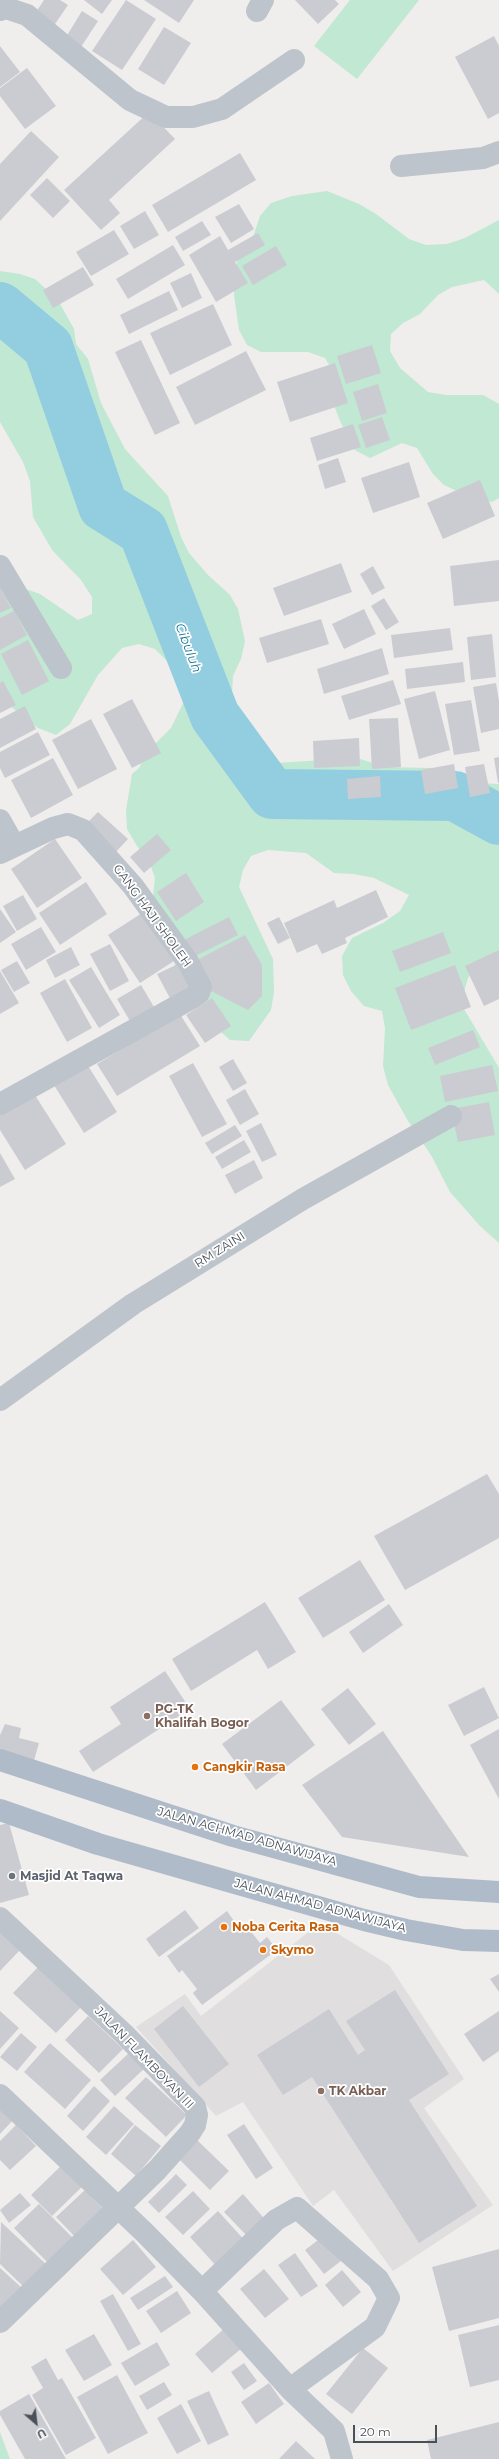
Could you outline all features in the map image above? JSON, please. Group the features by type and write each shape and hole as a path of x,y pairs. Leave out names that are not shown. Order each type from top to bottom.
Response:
{"main road":[{"name":"JALAN ACHMAD ADNAWIJAYA","path":"0,1760 233,1836 419,1886 499,1892"},
{"name":"JALAN AHMAD ADNAWIJAYA","path":"0,1810 98,1844 406,1930 463,1940 499,1941"}],"street":[{"path":"0,10 6,8 32,7 130,100 166,117 193,117 222,109 294,60"},
{"path":"401,166 483,158 499,152"},
{"path":"0,566 61,668"},
{"path":"0,820 7,849"},
{"name":"GANG HAJI SHOLEH","path":"0,1104 190,999 199,993 201,987 188,962 133,886 83,830 68,824 53,828 7,849"},
{"name":"RM ZAINI","path":"0,1400 133,1304 303,1199 451,1116"},
{"name":"JALAN FLAMBOYAN III","path":"0,1918 124,2034 194,2107 197,2115 195,2125 190,2133 119,2208 0,2322"},
{"path":"0,2095 119,2208 202,2291 290,2389 334,2431 342,2459"},
{"path":"202,2291 276,2220 297,2208 378,2279 389,2298 375,2327 290,2389"}],"shaded area":[{"name":"TK Akbar","path":"320,1923 389,1965 464,2079 424,2108 493,2205 393,2271 334,2190 313,2206 243,2102 216,2116 136,2027 185,1994 201,2016"}],"green space":[{"path":"350,0 419,0 357,79 314,46"},
{"path":"327,191 359,204 376,214 409,239 426,245 447,244 465,238 499,220 499,294 484,280 452,287 438,295 420,314 403,323 391,334 390,351 400,368 428,392 446,395 483,395 499,404 499,498 492,502 474,499 444,485 433,474 417,448 402,443 370,458 355,450 340,421 334,405 334,373 325,358 308,352 261,352 247,345 239,330 234,295 237,260 249,249 260,216 271,203 292,196"},
{"path":"0,271 20,274 35,279 58,300 74,329 76,344 88,359 101,403 125,449 168,496 181,537 189,553 208,575 230,595 238,609 245,641 241,659 233,676 232,693 240,732 247,746 260,756 276,763 357,758 386,767 432,768 463,776 477,783 499,784 499,967 475,964 468,978 464,992 464,1009 499,1068 499,1243 480,1226 450,1192 431,1155 408,1121 388,1085 383,1066 385,1028 382,1011 364,1006 351,991 343,975 342,956 352,938 383,923 400,911 409,895 374,878 354,874 334,873 306,853 268,850 251,856 243,870 239,887 273,959 274,992 271,1010 249,1041 230,1040 203,1016 190,1000 180,981 153,896 155,878 149,861 137,846 127,829 126,810 132,774 139,768 147,752 171,728 188,693 182,676 155,649 139,644 122,648 98,675 70,724 56,735 38,728 0,698 0,597 9,588 23,588 40,594 78,620 92,614 92,597 81,580 52,550 33,517 30,481 23,462 0,422"},
{"path":"0,2432 10,2459 0,2459"}],"building":[{"path":"44,0 60,0 68,5 53,27 34,15"},
{"path":"84,0 112,0 102,14"},
{"path":"126,0 156,19 122,70 92,51"},
{"path":"144,0 194,0 179,23"},
{"path":"295,0 335,0 339,4 318,24"},
{"path":"82,11 98,21 81,47 66,37"},
{"path":"164,27 191,43 164,85 138,69"},
{"path":"494,36 499,46 499,113 488,119 455,57"},
{"path":"0,46 20,72 0,87"},
{"path":"27,68 56,106 25,129 0,96 0,88"},
{"path":"149,112 175,139 109,200 120,213 101,230 64,190"},
{"path":"31,131 59,157 0,221 0,164"},
{"path":"240,153 256,180 168,232 152,205"},
{"path":"47,178 70,201 53,218 30,195"},
{"path":"239,204 254,229 231,243 215,217"},
{"path":"145,211 159,235 134,249 120,226"},
{"path":"202,221 211,235 183,251 175,237"},
{"path":"114,230 129,254 91,276 76,252"},
{"path":"258,233 265,245 235,262 248,283 216,302 189,255 220,236 228,250"},
{"path":"173,245 185,265 128,299 116,279"},
{"path":"276,246 287,265 253,285 242,266"},
{"path":"83,267 94,285 53,308 43,290"},
{"path":"191,273 202,298 182,308 170,283"},
{"path":"169,291 178,310 129,334 120,315"},
{"path":"213,304 232,345 170,375 150,333"},
{"path":"141,340 180,423 155,435 115,352"},
{"path":"372,345 381,373 346,384 337,356"},
{"path":"246,351 266,390 195,425 176,387"},
{"path":"335,363 348,403 290,422 277,382"},
{"path":"378,384 387,413 362,421 353,392"},
{"path":"382,417 390,440 366,448 358,425"},
{"path":"353,424 361,447 317,461 310,438"},
{"path":"338,458 346,482 325,489 318,465"},
{"path":"409,462 420,497 373,513 361,478"},
{"path":"480,480 495,516 443,539 427,503"},
{"path":"499,560 499,601 454,606 450,566"},
{"path":"341,563 352,592 284,616 273,588"},
{"path":"373,566 385,588 372,595 360,574"},
{"path":"0,587 11,608 0,613"},
{"path":"384,598 399,622 386,630 371,606"},
{"path":"364,609 376,634 344,649 332,624"},
{"path":"14,611 27,635 0,650 0,618"},
{"path":"321,619 329,644 267,663 259,638"},
{"path":"450,628 453,650 394,658 391,635"},
{"path":"492,634 496,677 471,680 467,637"},
{"path":"28,640 49,681 22,695 1,654"},
{"path":"382,648 389,674 324,694 317,669"},
{"path":"463,662 465,682 407,689 405,669"},
{"path":"393,680 401,704 349,720 341,696"},
{"path":"3,681 16,705 0,713 0,683"},
{"path":"496,683 499,701 499,729 481,733 473,687"},
{"path":"435,691 450,750 419,759 404,699"},
{"path":"132,699 161,753 132,768 103,714"},
{"path":"471,700 480,751 454,755 445,704"},
{"path":"25,706 36,729 0,748 0,719"},
{"path":"398,718 401,767 372,769 369,719"},
{"path":"91,719 117,769 78,789 52,740"},
{"path":"38,732 50,755 5,778 0,768 0,752"},
{"path":"359,738 360,766 314,768 313,741"},
{"path":"499,757 499,783 498,783 494,758"},
{"path":"53,758 73,795 31,818 11,780"},
{"path":"454,764 458,788 425,794 421,770"},
{"path":"484,764 490,793 470,797 465,767"},
{"path":"380,776 381,797 348,799 347,779"},
{"path":"98,812 128,839 114,854 84,826"},
{"path":"157,834 171,850 144,873 130,857"},
{"path":"55,839 82,878 37,908 11,869"},
{"path":"186,873 204,902 176,921 157,892"},
{"path":"86,882 107,914 60,945 39,913"},
{"path":"376,890 388,917 345,938 347,943 322,954 317,944 297,953 284,923 334,900 337,908"},
{"path":"23,895 37,919 17,931 3,906"},
{"path":"0,909 16,932 0,943"},
{"path":"142,913 174,961 140,983 108,935"},
{"path":"229,917 238,935 189,959 180,942"},
{"path":"279,917 290,938 278,944 267,923"},
{"path":"41,927 56,952 26,970 11,944"},
{"path":"443,932 451,953 400,972 392,951"},
{"path":"245,935 262,965 262,996 248,1010 207,989 197,960"},
{"path":"110,944 129,981 110,991 90,954"},
{"path":"71,947 80,965 55,978 46,960"},
{"path":"499,950 499,999 484,1006 465,966"},
{"path":"17,961 30,983 14,992 1,970"},
{"path":"180,963 194,991 172,1002 157,974"},
{"path":"455,965 471,1007 411,1030 395,988"},
{"path":"91,967 120,1015 99,1028 69,980"},
{"path":"0,971 19,1003 0,1014"},
{"path":"65,979 92,1028 67,1042 40,993"},
{"path":"141,985 154,1007 130,1021 117,999"},
{"path":"212,998 231,1026 205,1043 186,1015"},
{"path":"180,1014 200,1046 117,1096 97,1064"},
{"path":"473,1030 480,1047 435,1065 428,1048"},
{"path":"233,1059 247,1083 233,1091 219,1067"},
{"path":"85,1061 117,1112 84,1133 52,1082"},
{"path":"193,1063 227,1124 202,1137 169,1076"},
{"path":"492,1065 498,1091 445,1102 440,1076"},
{"path":"245,1089 259,1114 240,1125 226,1100"},
{"path":"33,1092 66,1144 25,1170 0,1130 0,1113"},
{"path":"489,1102 495,1135 458,1142 451,1109"},
{"path":"261,1123 277,1155 262,1162 246,1131"},
{"path":"235,1125 242,1136 212,1154 205,1143"},
{"path":"244,1140 251,1152 222,1169 215,1157"},
{"path":"0,1153 15,1179 0,1187"},
{"path":"254,1160 263,1178 235,1194 225,1175"},
{"path":"487,1474 499,1494 499,1538 405,1590 374,1536"},
{"path":"360,1560 385,1600 323,1638 298,1598"},
{"path":"265,1602 296,1652 268,1669 257,1650 191,1691 172,1659"},
{"path":"389,1604 403,1625 363,1653 349,1632"},
{"name":"PG-TK Khalifah Bogor","path":"165,1671 190,1709 93,1772 79,1751 121,1724 110,1707"},
{"path":"484,1687 499,1718 464,1736 448,1705"},
{"path":"348,1688 376,1724 349,1745 321,1709"},
{"path":"281,1700 315,1745 256,1790 222,1744"},
{"path":"5,1724 21,1728 19,1738 39,1743 33,1764 0,1756 0,1735"},
{"path":"499,1729 499,1799 470,1745"},
{"path":"383,1731 469,1857 342,1837 302,1785"},
{"name":"Masjid At Taqwa","path":"9,1823 29,1895 0,1903 0,1825"},
{"path":"185,1910 199,1928 159,1957 146,1939"},
{"path":"227,1911 239,1928 245,1924 260,1943 267,1937 277,1950 202,2005 193,1993 197,1989 182,1970 179,1973 167,1956"},
{"path":"1,1932 20,1950 0,1971 0,1933"},
{"path":"40,1965 83,2005 56,2033 13,1993"},
{"path":"499,1974 499,1992 490,1979"},
{"path":"395,1990 449,2074 409,2100 477,2206 419,2243 312,2077 283,2095 257,2055 329,2009 358,2055 365,2050 346,2021"},
{"path":"183,2006 229,2064 199,2087 154,2029"},
{"path":"0,2011 19,2028 0,2049"},
{"path":"499,2011 499,2051 483,2062 464,2034"},
{"path":"88,2016 123,2049 99,2073 65,2040"},
{"path":"21,2033 37,2047 17,2071 0,2057"},
{"path":"50,2043 91,2080 65,2109 24,2072"},
{"path":"130,2052 145,2068 115,2096 100,2080"},
{"path":"146,2077 187,2115 166,2137 125,2098"},
{"path":"94,2086 110,2101 83,2131 67,2116"},
{"path":"114,2106 134,2124 106,2155 86,2137"},
{"path":"0,2108 13,2120 0,2134"},
{"path":"244,2124 273,2168 256,2179 227,2135"},
{"path":"16,2125 36,2146 10,2170 0,2160 0,2141"},
{"path":"135,2125 161,2146 136,2176 111,2154"},
{"path":"195,2138 229,2171 210,2190 177,2157"},
{"path":"67,2160 88,2181 52,2216 31,2195"},
{"path":"176,2174 187,2185 159,2213 148,2202"},
{"path":"85,2190 106,2212 77,2239 56,2217"},
{"path":"193,2191 210,2209 183,2235 165,2217"},
{"path":"20,2193 31,2205 9,2223 0,2210"},
{"path":"243,2194 269,2224 250,2239 224,2212"},
{"path":"39,2204 74,2239 49,2264 14,2228"},
{"path":"218,2211 247,2243 219,2269 190,2237"},
{"path":"1,2222 48,2266 26,2289 0,2264"},
{"path":"322,2237 341,2261 324,2274 305,2250"},
{"path":"133,2240 156,2267 123,2295 100,2269"},
{"path":"499,2249 499,2318 449,2331 432,2267"},
{"path":"295,2253 318,2286 301,2297 278,2265"},
{"path":"0,2268 22,2288 0,2311"},
{"path":"264,2269 289,2299 265,2318 240,2289"},
{"path":"342,2270 361,2292 343,2307 325,2285"},
{"path":"165,2276 173,2287 138,2310 130,2298"},
{"path":"177,2291 191,2313 161,2333 146,2311"},
{"path":"113,2294 141,2344 128,2351 100,2301"},
{"path":"499,2325 499,2380 470,2387 458,2335"},
{"path":"225,2328 242,2348 212,2373 195,2354"},
{"path":"94,2334 112,2365 84,2381 65,2350"},
{"path":"157,2342 170,2365 135,2386 121,2363"},
{"path":"363,2348 388,2368 352,2414 326,2394"},
{"path":"46,2358 58,2380 62,2378 96,2438 66,2455 32,2395 43,2388 31,2367"},
{"path":"244,2363 257,2381 244,2390 231,2372"},
{"path":"117,2375 148,2433 108,2454 77,2397"},
{"path":"164,2382 172,2395 147,2410 139,2396"},
{"path":"269,2383 284,2404 256,2424 241,2402"},
{"path":"209,2391 229,2435 208,2445 187,2401"},
{"path":"29,2394 66,2459 25,2459 0,2415 0,2411"},
{"path":"181,2404 201,2441 177,2454 157,2418"},
{"path":"499,2422 499,2459 431,2459 427,2440"},
{"path":"296,2441 315,2459 279,2459"}],"waterway":[{"name":"Cibuluh","path":"0,307 48,347 103,506 143,531 215,716 272,794 455,796 499,820"}],"place":[{"name":"PG-TK Khalifah Bogor","path":"147,1716"},
{"name":"Cangkir Rasa","path":"195,1767"},
{"name":"Masjid At Taqwa","path":"12,1876"},
{"name":"Noba Cerita Rasa","path":"224,1927"},
{"name":"Skymo","path":"263,1950"},
{"name":"TK Akbar","path":"321,2091"}]}
